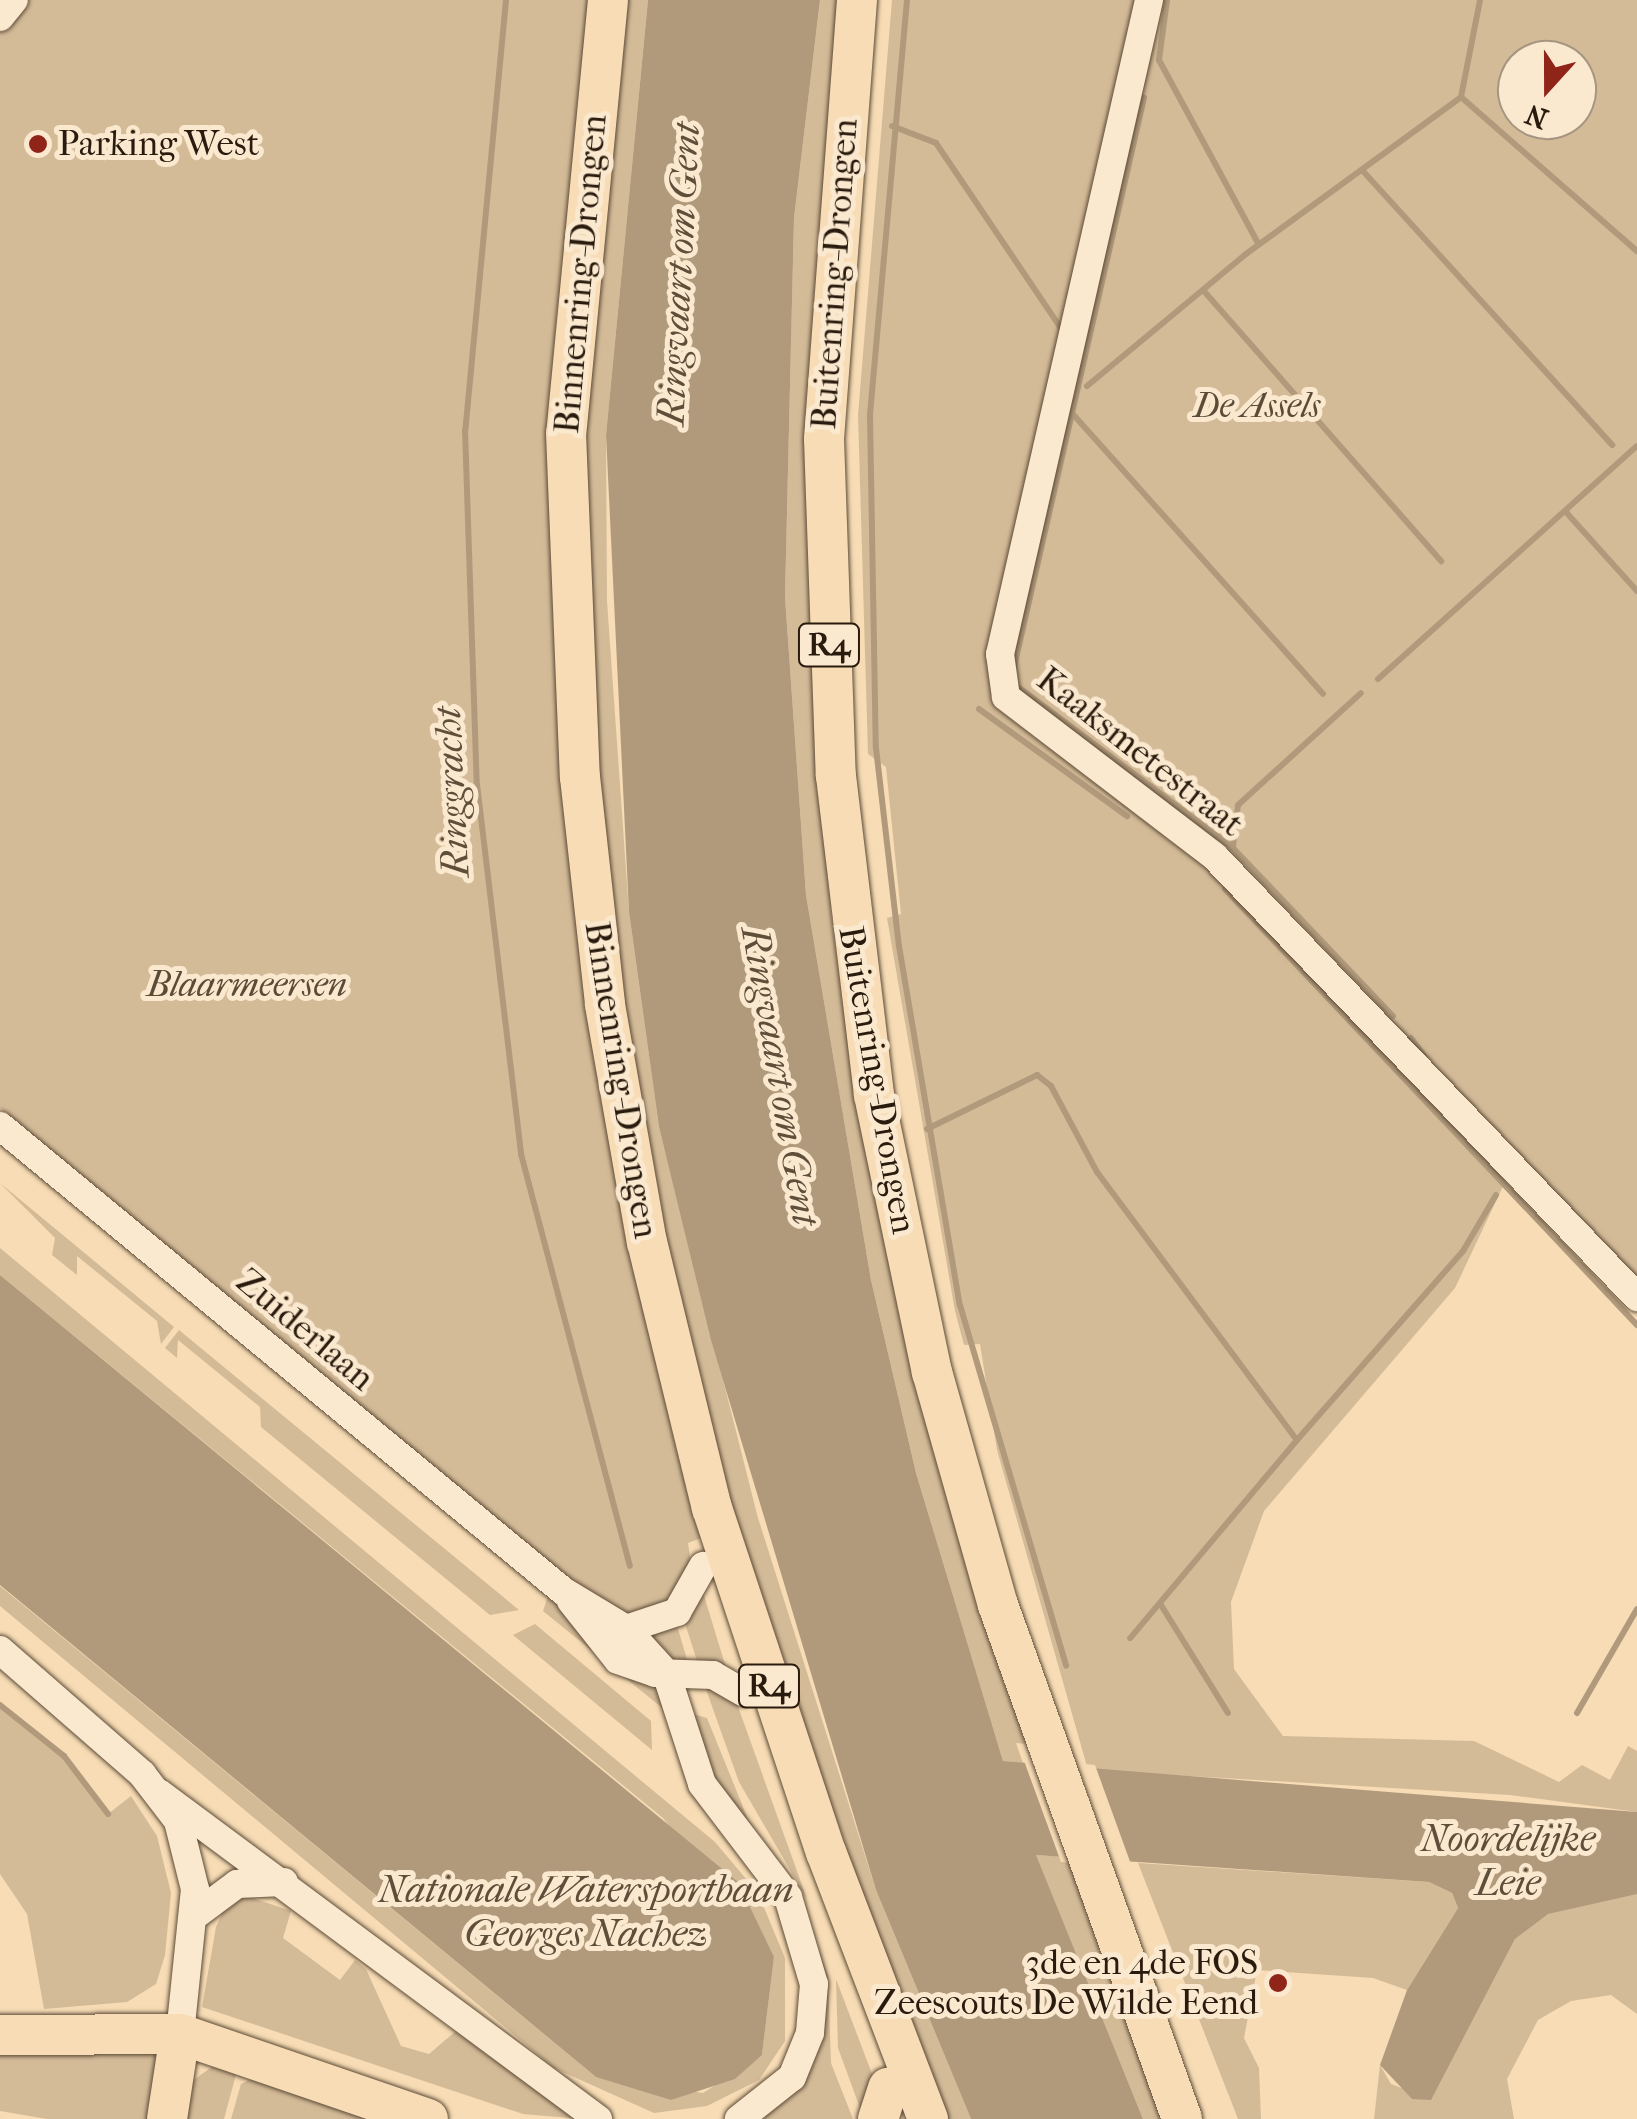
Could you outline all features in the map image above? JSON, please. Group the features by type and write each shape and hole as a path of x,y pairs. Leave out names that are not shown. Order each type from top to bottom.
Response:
{"highway":[{"name":"Binnenring-Drongen","path":"608,0 566,433 591,895 647,1242 747,1623 928,2119"},
{"name":"Buitenring-Drongen","path":"856,0 824,439 846,891 874,1095 932,1372 1046,1746 1182,2119"},
{"path":"647,1242 634,1265 650,1364 703,1566 888,2109"},
{"path":"1094,1882 1128,1923 1206,2119"},
{"path":"167,2119 180,2034"},
{"path":"0,2035 180,2034 428,2119"}],"street":[{"path":"0,17 14,0"},
{"name":"Kaaksmetestraat","path":"1149,0 1000,654 1006,698 1216,856 1637,1297"},
{"name":"Zuiderlaan","path":"0,1126 563,1590 626,1629 666,1673 702,1784 774,1871 802,1930 814,1984 810,2033 792,2077 739,2119"},
{"path":"626,1629 677,1612 703,1566"},
{"name":"Zuiderlaan","path":"563,1590 618,1660 666,1673 714,1675 743,1692"},
{"path":"0,1650 160,1793 288,1885 542,2085 598,2119"},
{"path":"160,1793 190,1856 194,1916 180,2034"},
{"path":"194,1916 237,1884 288,1885"}],"green space":[{"name":"Blaarmeersen","path":"0,0 648,0 606,435 607,601 629,912 659,1127 758,1518 876,1890 971,2119 942,2119 733,1526 688,1543 691,1563 670,1607 628,1618 585,1592 0,1108"},
{"path":"820,0 841,0 807,441 831,914 854,1079 1028,1744 1016,1743 1023,1763 1003,1761 916,1473 871,1280 806,895 785,597 794,218"},
{"name":"De Assels","path":"892,0 1637,0 1637,1283 1506,1180 1455,1288 1264,1511 1231,1602 1234,1669 1283,1736 1474,1741 1559,1782 1582,1765 1610,1780 1628,1746 1637,1751 1637,1812 1510,1795 1088,1770 997,1450 980,1344 964,1345 955,1311 887,918 901,914 886,767 868,754 858,415"},
{"path":"0,1183 174,1327 161,1344 157,1321 77,1256 77,1275 52,1255 55,1238"},
{"path":"0,1248 715,1842 758,1893 785,1958 785,2041 759,2080 707,2106 654,2113 554,2068 0,1606 0,1586 596,2077 703,2093 762,2055 774,1957 663,1818 0,1275"},
{"path":"179,1330 519,1610 490,1615 261,1427 260,1407 178,1340 177,1358 165,1348"},
{"path":"702,1589 727,1671 698,1664 683,1617"},
{"path":"548,1596 656,1682 666,1711 543,1611"},
{"path":"676,1622 688,1663 669,1665 643,1634"},
{"path":"535,1624 651,1721 652,1750 513,1635"},
{"path":"703,1681 736,1701 807,1899 739,1782"},
{"path":"0,1704 64,1756 108,1814 131,1796 157,1836 171,1893 165,1955 156,1984 127,2002 44,2009 27,1914 0,1874"},
{"path":"693,1714 707,1718 754,1834 721,1798"},
{"path":"1035,1855 1069,1857 1164,2119 1143,2119"},
{"path":"1138,1863 1429,1882 1452,1893 1458,1908 1407,1990 1373,1978 1257,1970 1244,2038 1259,2068 1261,2119 1238,2119"},
{"path":"1608,1894 1637,1894 1637,2014 1611,1995 1571,2001 1538,2020 1507,2079 1514,2119 1374,2119 1380,2065 1391,2084 1431,2099 1515,1939 1547,1914"},
{"path":"247,1896 291,1911 283,1938 340,1980 355,1960 366,1969 401,2046 429,2054 457,2030 582,2119 523,2114 202,2007 216,1927 224,1909"},
{"path":"810,1930 828,1975 831,2063 853,2119 757,2119 802,2073"},
{"path":"836,1979 874,2079 864,2119 838,2048"},
{"path":"0,2049 171,2051 154,2119 47,2119 0,2111"},
{"path":"212,2067 238,2067 224,2119 181,2119 192,2081"},
{"path":"251,2079 373,2119 231,2119 241,2084"}],"water":[{"path":"648,0 820,0 794,218 785,597 806,895 871,1280 916,1473 1003,1761 1637,1812 1637,1894 1548,1914 1515,1939 1431,2100 1412,2099 1380,2065 1407,1990 1458,1908 1452,1893 1429,1882 1036,1855 1143,2119 971,2119 876,1890 711,1340 659,1127 629,912 606,435"},
{"name":"Nationale Watersportbaan Georges Nachez","path":"0,1275 738,1882 774,1957 762,2055 735,2079 671,2100 596,2077 0,1585"}],"pier":[{"path":"1023,1758 1095,1765 1132,1867 1061,1862"}],"waterway":[{"name":"Ringgracht","path":"506,0 465,430 477,784 521,1154 630,1566"},
{"path":"907,0 870,416 876,748 899,946 960,1305 1066,1666"},
{"path":"1167,0 1159,60 1259,245"},
{"path":"1461,97 1480,0"},
{"path":"1087,386 1246,254 1461,97 1637,251"},
{"path":"1014,667 1144,98"},
{"path":"892,126 936,143 1064,333"},
{"path":"1362,170 1612,445"},
{"path":"1203,290 1441,561"},
{"path":"1071,412 1323,694"},
{"path":"1378,679 1637,446"},
{"path":"1565,511 1637,591"},
{"path":"1014,684 1233,848 1393,1016"},
{"path":"1233,847 1238,805 1361,693"},
{"path":"979,709 1127,816"},
{"path":"1225,889 1637,1325"},
{"path":"1411,1038 1425,1057"},
{"path":"927,1129 1037,1075 1051,1086 1097,1172 1297,1440 1130,1638"},
{"path":"1297,1440 1463,1251 1496,1195"},
{"path":"1161,1605 1228,1713"},
{"path":"1577,1713 1637,1609"},
{"path":"0,1705 64,1756 108,1814"}],"place":[{"name":"Parking West","path":"38,144"},
{"name":"3de en 4de FOS Zeescouts De Wilde Eend","path":"1278,1983"}],"water label":[{"name":"Ringvaart om Gent","path":"679,274"},
{"name":"Ringvaart om Gent","path":"780,1076"},
{"name":"Noordelijke Leie","path":"1508,1861"}]}
